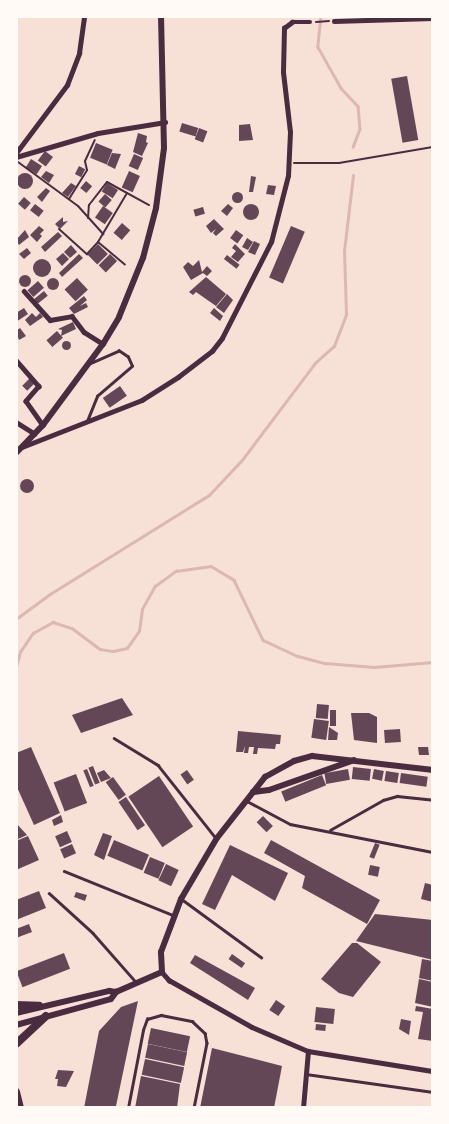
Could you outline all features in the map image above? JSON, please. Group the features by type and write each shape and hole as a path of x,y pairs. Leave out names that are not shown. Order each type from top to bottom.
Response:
{"highway":[{"path":"16,1005 39,1006"},
{"path":"16,1044 46,1016"},
{"path":"16,1092 20,1108"}],"main road":[{"path":"18,451 43,425 103,344 119,317 143,258 156,208 165,122 161,16"},
{"path":"16,1025 111,999 116,992 162,972 160,958 181,899 217,838 265,777 294,761 312,756 358,759 433,770"},
{"path":"253,792 276,788 358,759"},
{"path":"16,1013 39,1006 109,991 116,992"}],"street":[{"path":"16,153 67,85 79,53 84,16"},
{"path":"334,21 433,18"},
{"path":"18,451 150,396 212,352 222,338 271,242 290,164 290,132 282,37 284,28 292,22 310,22"},
{"path":"16,157 98,133 165,122"},
{"path":"24,290 50,320 72,316 84,332 103,344"},
{"path":"16,360 39,386 26,401 43,425"},
{"path":"16,369 21,364"},
{"path":"16,422 35,434"},
{"path":"162,972 169,980 252,1027 308,1051 433,1071"},
{"path":"303,1108 308,1051"}],"lane":[{"path":"87,422 97,396 132,366 128,357 118,351 89,364"},
{"path":"114,738 158,765 217,838"},
{"path":"330,830 383,800 396,796 433,800"},
{"path":"246,800 290,824 330,830 433,852"},
{"path":"64,871 175,916"},
{"path":"49,892 93,933 137,983"},
{"path":"181,899 261,957"},
{"path":"128,1108 143,1030 147,1019 160,1014 192,1021 205,1033 207,1043 194,1108"},
{"path":"306,1074 433,1092"}],"path":[{"path":"310,22 334,21"},
{"path":"68,199 87,170 84,161 98,133"},
{"path":"290,164 339,164 433,147"},
{"path":"16,161 68,199 103,234"},
{"path":"89,219 89,205 107,182 156,208"},
{"path":"58,229 83,253 87,254 98,242 127,193"},
{"path":"98,242 125,265"}],"building":[{"path":"407,76 418,140 403,143 391,79"},
{"path":"182,123 198,128 196,137 179,132"},
{"path":"250,124 253,140 239,141 239,125"},
{"path":"199,128 207,131 203,142 195,139"},
{"path":"138,133 147,136 146,142 148,143 142,156 133,152"},
{"path":"96,143 113,150 107,165 90,158"},
{"path":"45,151 53,157 46,167 38,161"},
{"path":"112,153 121,154 115,169 107,165"},
{"path":"134,154 143,158 138,170 129,166"},
{"path":"31,159 42,166 37,174 26,167"},
{"path":"79,166 85,169 81,177 75,174"},
{"path":"46,171 54,175 49,183 41,177"},
{"path":"129,171 140,176 133,192 122,187"},
{"path":"22,173 28,173 33,178 31,187 22,189 17,184 17,178"},
{"path":"251,176 256,177 253,192 249,192"},
{"path":"86,181 92,186 86,193 80,188"},
{"path":"71,183 76,186 68,197 62,193"},
{"path":"107,183 118,190 113,198 102,191"},
{"path":"268,185 276,186 274,195 266,194"},
{"path":"46,188 50,191 42,202 37,197"},
{"path":"237,191 243,197 237,203 231,197"},
{"path":"105,194 112,200 105,207 98,202"},
{"path":"24,197 31,203 25,210 18,204"},
{"path":"35,204 44,211 39,217 30,210"},
{"path":"228,204 233,208 227,216 221,211"},
{"path":"248,204 254,204 259,209 257,218 248,220 243,215 243,209"},
{"path":"103,206 113,213 105,224 95,217"},
{"path":"203,207 205,214 195,216 193,210"},
{"path":"63,217 63,222 68,221 60,229 55,224"},
{"path":"214,219 224,229 216,236 213,233 216,229 211,233 206,226"},
{"path":"122,223 130,230 122,240 113,233"},
{"path":"39,226 44,230 37,242 30,235"},
{"path":"291,226 305,232 283,283 269,278"},
{"path":"25,230 29,237 19,245 16,240"},
{"path":"236,230 243,235 237,243 230,238"},
{"path":"58,232 62,236 45,252 41,247"},
{"path":"247,238 253,242 248,250 242,247"},
{"path":"254,241 260,244 255,255 248,252"},
{"path":"98,244 108,254 97,265 87,255"},
{"path":"235,244 245,254 238,262 231,257 236,251 232,248"},
{"path":"71,245 77,252 70,258 64,252"},
{"path":"27,248 31,253 24,259 19,254"},
{"path":"63,253 69,259 62,266 56,259"},
{"path":"79,254 83,258 62,277 59,273"},
{"path":"110,254 117,261 106,272 99,265"},
{"path":"227,255 240,265 237,269 224,259"},
{"path":"42,259 48,262 51,268 48,274 42,277 36,274 33,268 36,262"},
{"path":"199,260 202,272 207,266 212,271 207,276 203,273 191,280 183,267 188,262 193,266"},
{"path":"25,275 31,281 25,287 19,281"},
{"path":"206,277 226,294 216,306 196,292 193,295 189,292"},
{"path":"51,278 55,278 59,284 55,290 51,290 47,286 47,282"},
{"path":"77,278 88,290 75,301 65,290"},
{"path":"38,281 44,288 33,297 27,290"},
{"path":"44,291 48,296 38,304 34,299"},
{"path":"227,294 233,300 224,313 216,307"},
{"path":"84,296 87,300 80,306 86,303 88,307 74,314 69,308"},
{"path":"24,308 28,314 16,322 16,313"},
{"path":"214,308 223,316 220,321 210,313"},
{"path":"32,313 36,317 40,313 43,317 30,326 25,320"},
{"path":"73,322 76,329 61,336 62,330 58,329"},
{"path":"20,328 26,336 19,340 16,331"},
{"path":"57,331 63,338 52,347 46,340"},
{"path":"66,340 71,345 66,350 61,345"},
{"path":"30,378 35,383 27,391 22,386"},
{"path":"120,386 127,396 110,408 103,398"},
{"path":"27,479 32,481 34,486 32,491 27,493 22,491 20,486 22,481"},
{"path":"122,698 133,715 81,733 72,715"},
{"path":"317,704 329,705 328,719 316,718"},
{"path":"330,710 336,710 336,726 330,726"},
{"path":"351,713 369,713 377,717 377,743 354,740"},
{"path":"314,719 329,721 326,740 311,738"},
{"path":"329,727 338,733 337,740 328,740"},
{"path":"400,729 401,742 385,743 384,730"},
{"path":"238,731 281,735 280,744 276,744 275,749 258,748 257,754 253,754 254,747 249,747 248,753 244,753 245,746 243,752 236,752"},
{"path":"31,747 60,813 34,825 16,785 16,753"},
{"path":"418,747 428,747 429,755 419,755"},
{"path":"93,766 100,783 95,785 88,768"},
{"path":"353,767 371,769 370,781 352,779"},
{"path":"87,769 94,786 90,787 83,770"},
{"path":"348,769 350,780 326,784 324,773"},
{"path":"374,769 384,771 382,781 372,779"},
{"path":"104,770 111,778 101,782 97,773"},
{"path":"187,770 194,780 187,784 180,775"},
{"path":"386,771 399,773 397,783 384,781"},
{"path":"401,773 428,777 426,787 400,783"},
{"path":"76,774 87,803 65,812 54,783"},
{"path":"322,775 326,785 285,802 281,791"},
{"path":"159,776 193,827 162,847 128,797"},
{"path":"113,777 126,795 119,800 106,782"},
{"path":"126,797 145,825 138,830 119,802"},
{"path":"61,815 63,822 54,826 52,820"},
{"path":"263,816 273,826 267,832 257,822"},
{"path":"16,823 27,835 16,840"},
{"path":"67,831 72,842 60,847 55,836"},
{"path":"103,833 112,836 104,860 94,855"},
{"path":"28,836 39,860 16,870 16,841"},
{"path":"114,840 149,855 142,870 107,856"},
{"path":"271,840 380,900 367,924 302,888 305,876 264,853"},
{"path":"375,843 380,845 374,859 369,857"},
{"path":"72,844 76,853 64,858 60,849"},
{"path":"230,845 288,873 275,901 232,875 215,910 202,904"},
{"path":"150,857 165,863 158,879 144,873"},
{"path":"166,864 179,870 171,886 158,880"},
{"path":"370,865 380,867 378,877 368,875"},
{"path":"425,883 433,885 433,902 421,899"},
{"path":"39,891 46,908 16,920 16,900"},
{"path":"76,892 87,895 85,901 74,897"},
{"path":"375,914 433,920 433,960 356,941"},
{"path":"29,924 32,932 16,938 16,929"},
{"path":"352,943 357,943 381,962 353,997 339,993 321,979"},
{"path":"64,953 70,969 22,987 16,971"},
{"path":"232,954 245,963 242,968 229,959"},
{"path":"195,955 255,988 248,1000 190,963"},
{"path":"422,959 433,961 433,981 419,978"},
{"path":"419,979 433,982 433,1007 415,1003"},
{"path":"276,1000 285,1006 278,1016 269,1010"},
{"path":"138,1001 116,1106 121,1108 84,1108 99,1031 121,1007"},
{"path":"416,1006 433,1009 433,1041 418,1039 423,1012 415,1011"},
{"path":"316,1007 335,1009 333,1024 314,1022"},
{"path":"401,1019 411,1021 409,1035 399,1029"},
{"path":"316,1024 326,1025 325,1031 315,1030"},
{"path":"151,1028 190,1036 187,1052 148,1044"},
{"path":"148,1044 187,1052 184,1066 145,1058"},
{"path":"212,1048 282,1066 274,1108 200,1108"},
{"path":"145,1059 184,1067 181,1083 142,1075"},
{"path":"58,1070 74,1071 66,1087 57,1086 58,1079 55,1079"},
{"path":"141,1076 180,1084 177,1108 135,1108"}],"waterway":[{"path":"321,16 318,47 341,88 358,106 360,129 353,147"},
{"path":"16,619 50,594 209,495 242,460 315,363 334,346 346,314 344,251 353,176"},
{"path":"16,667 20,652 33,633 53,622 72,628 100,649 113,651 127,648 139,631 142,609 155,586 176,571 211,566 234,580 263,640 298,656 325,663 374,667 433,662"}]}
